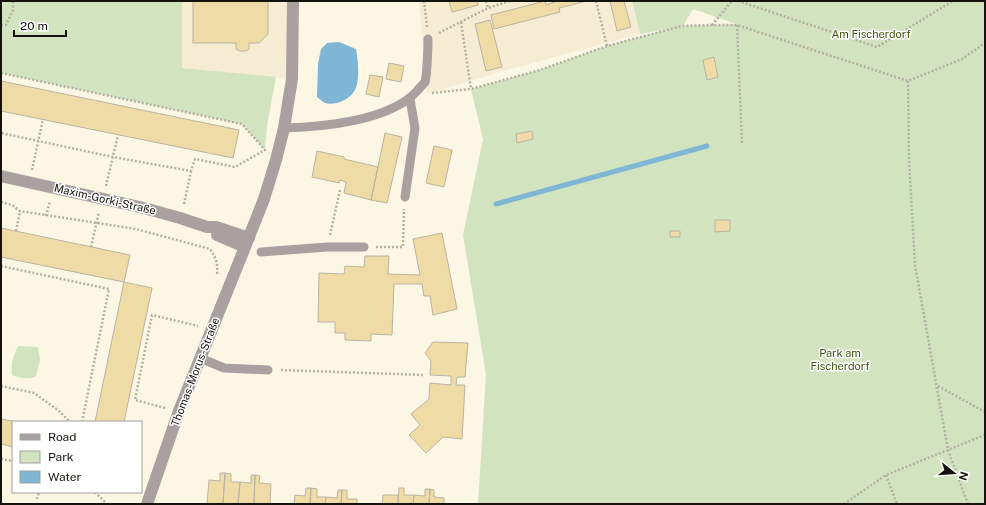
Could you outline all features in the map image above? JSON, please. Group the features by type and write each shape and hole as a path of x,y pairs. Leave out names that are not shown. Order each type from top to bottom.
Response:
{"street":[{"name":"Thomas-Morus-Straße","path":"147,504 179,411 264,199 276,160 284,128 293,66 293,1"},
{"name":"Maxim-Gorki-Straße","path":"1,176 144,208 207,227 214,234 247,242"}],"lane":[{"path":"284,128 325,126 363,118 391,110 410,99 425,82 428,39"},
{"path":"405,197 415,128 410,99"},
{"path":"261,252 327,247 364,247"},
{"path":"200,358 224,368 268,370"}],"path":[{"path":"1,25 6,24 13,10 13,1"},
{"path":"424,1 428,39 488,8 510,1"},
{"path":"486,1 488,8"},
{"path":"596,1 607,46"},
{"path":"712,25 732,1"},
{"path":"738,1 877,48 952,1"},
{"path":"461,22 471,90"},
{"path":"737,25 742,144"},
{"path":"410,99 427,94 471,90 540,70 607,46 682,26 737,25 908,81 962,59 985,43"},
{"path":"1,73 242,124 265,150 235,167 195,159 191,171 1,134"},
{"path":"908,81 909,160 915,265 938,386 948,450 968,504"},
{"path":"29,182 43,119"},
{"path":"91,247 118,135"},
{"path":"327,247 340,190"},
{"path":"364,247 403,247 405,197"},
{"path":"1,202 12,205 20,211 136,229 210,249 216,258 218,265 217,277"},
{"path":"16,231 20,211"},
{"path":"1,266 109,289 82,421"},
{"path":"179,411 134,400 152,315 198,326 211,331"},
{"path":"268,370 424,375"},
{"path":"1,386 34,393 59,411 69,421"},
{"path":"938,386 985,412"},
{"path":"844,504 886,476 985,435"},
{"path":"1,459 12,461"},
{"path":"886,476 897,504"},
{"path":"37,499 39,493"},
{"path":"96,493 107,504"}],"shaded area":[{"path":"182,1 293,1 292,79 182,68"},
{"path":"419,1 632,1 640,34 500,72 427,94"}],"green space":[{"path":"1,1 182,1 182,68 276,77 267,126 265,150 242,124 1,73"},
{"path":"632,1 985,1 985,504 478,504 486,375 463,235 483,139 471,89 540,70 607,46 673,28 640,34","holes":["693,9 736,24 683,26"]},
{"path":"18,346 38,347 40,360 36,376 24,378 12,375 13,360"}],"water":[{"path":"339,42 356,49 358,59 358,78 356,89 351,96 340,102 329,104 317,97 318,64 321,49 327,43"}],"building":[{"path":"193,1 268,1 268,34 259,43 249,43 249,49 246,51 236,49 236,43 193,43"},
{"path":"449,1 477,1 478,5 452,12"},
{"path":"545,1 546,5 557,1 587,1 559,8 560,12 494,29 491,15"},
{"path":"610,1 624,1 631,27 617,31"},
{"path":"490,20 502,67 486,71 475,24"},
{"path":"714,57 718,77 707,80 703,60"},
{"path":"389,63 404,66 401,82 386,79"},
{"path":"370,75 383,77 379,97 366,94"},
{"path":"1,81 239,130 233,158 1,111"},
{"path":"532,131 533,139 517,143 516,134"},
{"path":"385,133 402,137 387,203 371,200"},
{"path":"434,146 452,150 444,187 426,183"},
{"path":"317,151 378,167 371,200 344,193 346,182 340,180 339,183 312,177"},
{"path":"715,220 730,220 730,231 715,232"},
{"path":"1,228 130,255 124,282 1,257"},
{"path":"670,231 680,231 680,237 670,237"},
{"path":"442,233 457,309 433,315 430,296 424,296 422,284 394,284 392,335 371,334 371,341 345,340 345,333 335,333 335,322 318,322 319,273 344,274 345,266 364,267 365,256 389,256 388,274 420,275 413,239"},
{"path":"124,282 152,288 124,421 95,421"},
{"path":"433,342 468,343 465,377 457,377 456,385 465,385 462,439 443,437 426,453 409,435 420,425 411,414 429,399 430,383 451,385 451,376 430,375 431,361 425,353"},
{"path":"1,419 12,421 12,447 1,444"},
{"path":"220,473 225,473 223,504 207,504 209,480 220,481"},
{"path":"225,473 231,474 231,482 240,482 238,504 223,504"},
{"path":"251,475 255,475 254,504 238,504 240,482 251,483"},
{"path":"255,475 260,476 259,483 271,484 270,504 254,504"},
{"path":"306,488 311,488 310,504 294,504 295,495 305,496"},
{"path":"311,488 317,489 317,497 326,497 325,504 310,504"},
{"path":"399,488 404,488 404,495 414,495 413,504 398,504"},
{"path":"425,489 430,489 429,504 413,504 414,495 425,496"},
{"path":"430,489 434,490 434,497 444,498 444,504 429,504"},
{"path":"338,490 342,490 341,504 325,504 326,497 337,498"},
{"path":"342,490 347,490 347,499 357,499 357,504 341,504"},
{"path":"383,495 398,495 398,504 382,504"}],"waterway":[{"path":"496,204 707,146"}],"park label":[{"name":"Am Fischerdorf","path":"871,34"},
{"name":"Park am Fischerdorf","path":"840,359"}]}
